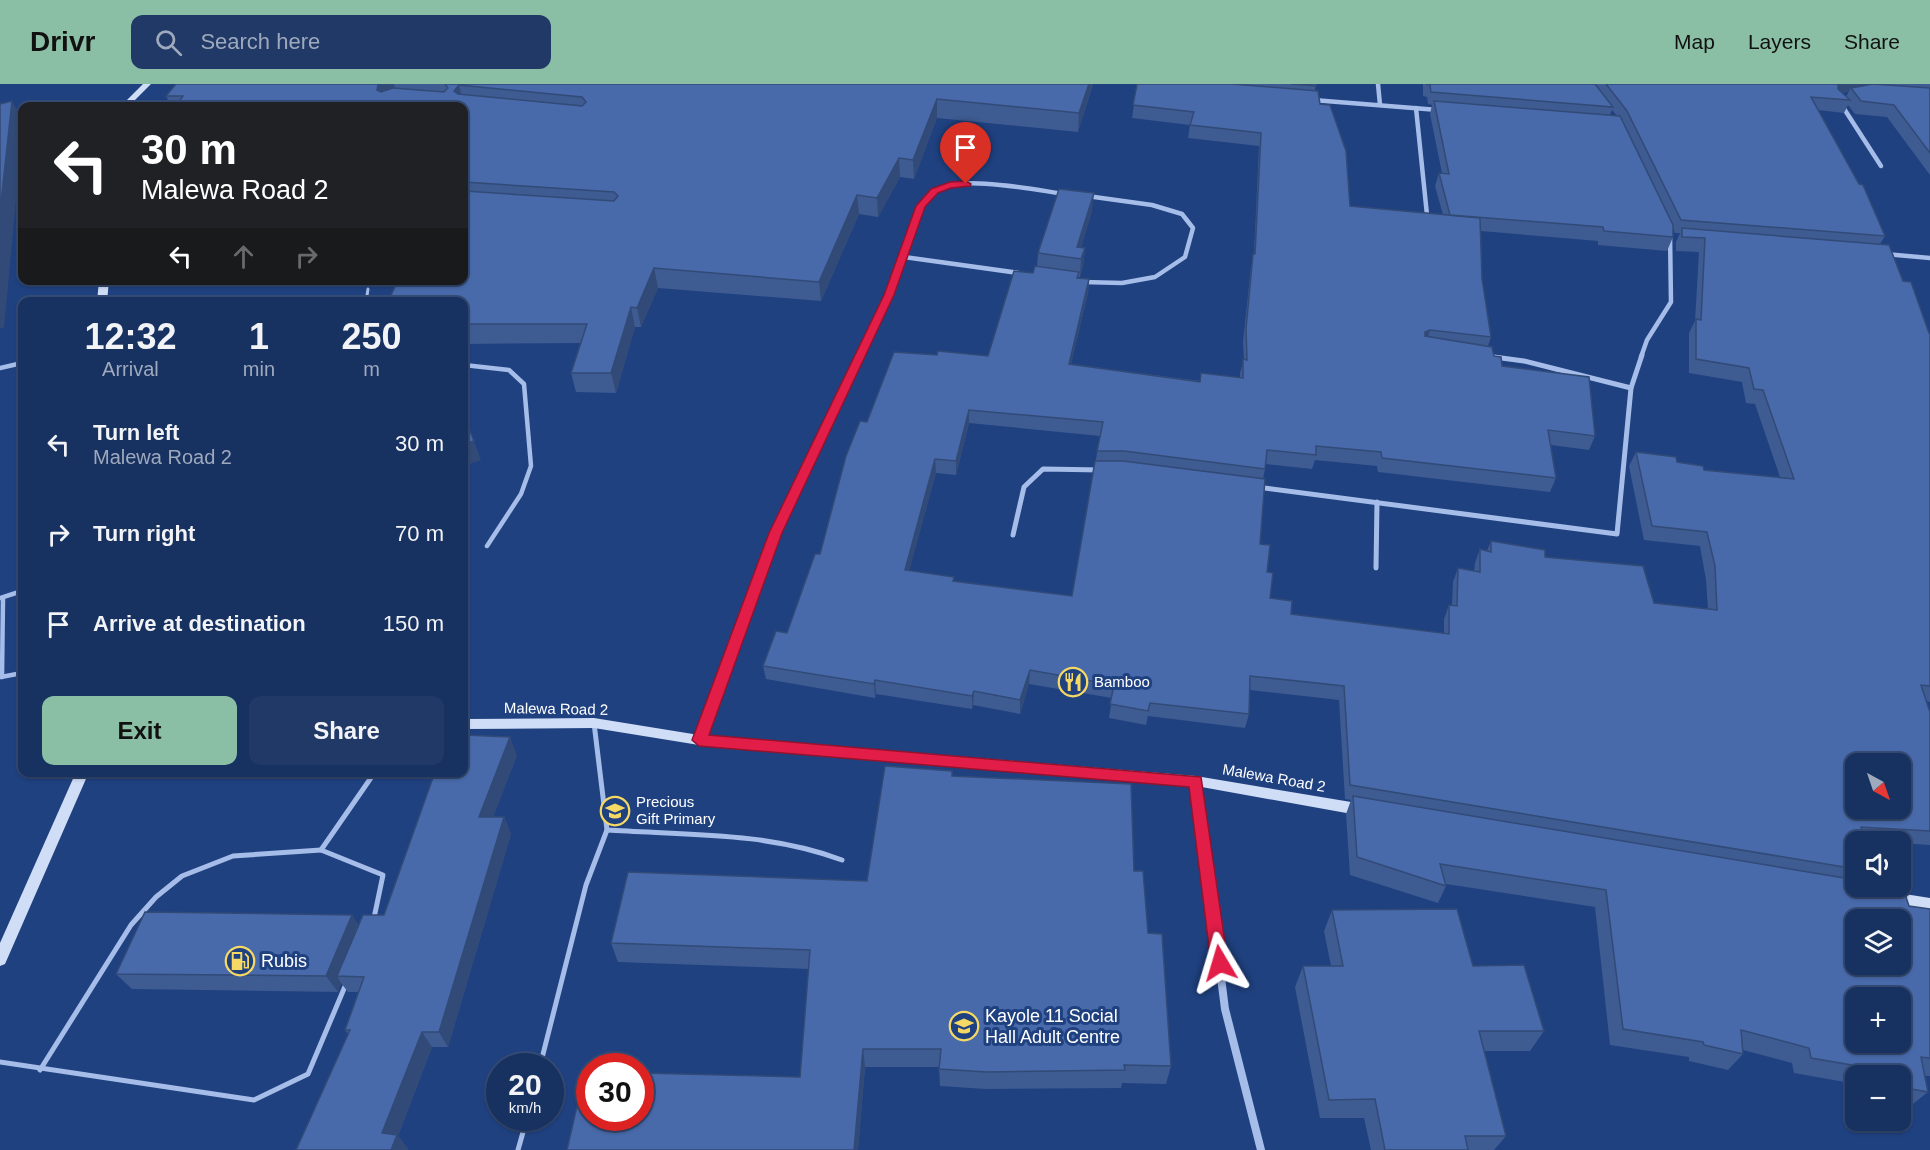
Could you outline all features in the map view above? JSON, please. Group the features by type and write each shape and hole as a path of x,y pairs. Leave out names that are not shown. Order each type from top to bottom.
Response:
{"main road":[{"path":"129,102 147,84"},
{"name":"Malewa Road 2","path":"468,724 594,723 699,740 1196,781 1382,813"},
{"path":"0,959 81,777"},
{"path":"1889,897 1930,904"}],"street":[{"path":"1378,84 1380,105"},
{"path":"1835,98 1846,108 1881,166"},
{"path":"1312,100 1440,110"},
{"path":"1416,108 1427,215"},
{"path":"0,115 18,114"},
{"path":"699,740 776,533 889,295 921,206 934,191 950,185 983,183 1073,195"},
{"path":"1078,281 1122,283 1155,277 1185,257 1193,228 1182,214 1162,208 1085,196"},
{"path":"1250,486 1617,534 1631,388 1647,340 1671,302 1672,237 1667,227"},
{"path":"1883,254 1930,258"},
{"path":"904,257 1031,275"},
{"path":"1491,357 1524,361 1631,388"},
{"path":"1013,535 1024,487 1043,469 1111,470"},
{"path":"1376,568 1377,502"},
{"path":"1196,781 1225,1009 1261,1150"}],"lane":[{"path":"367,297 368,289"},
{"path":"0,368 18,364"},
{"path":"468,365 509,370 524,384 531,466 521,494 487,546"},
{"path":"18,592 2,598 1,677 18,675"},
{"path":"543,1053 586,885 607,830 594,723"},
{"path":"321,850 372,777"},
{"path":"607,830 779,841 813,849 843,860"},
{"path":"40,1070 131,925 156,897 182,876 232,856 321,850 383,875 370,929"},
{"path":"0,1062 40,1070 254,1100 308,1074 348,981"},
{"path":"518,1150 523,1131"}],"building":[{"path":"176,84 380,84 377,90 381,92 393,88 444,92 448,88 445,84 1089,84 1079,113 937,99 913,160 899,158 877,198 857,195 819,282 654,268 637,308 631,307 611,373 571,373 587,324 468,324 468,297 390,297 396,285 468,285 468,191 614,201 618,196 614,192 468,182 468,102 179,102 183,96 166,96","holes":["459,85 582,97 586,102 582,106 458,94 454,91"]},
{"path":"1137,84 1233,84 1318,91 1320,104 1330,105 1346,151 1350,206 1480,218 1482,279 1491,337 1430,330 1425,332 1425,336 1492,347 1494,356 1501,357 1502,366 1589,377 1595,436 1548,430 1556,478 1382,458 1381,452 1316,446 1316,455 1267,450 1265,469 1124,451 1097,451 1103,422 969,410 956,461 935,459 905,570 954,577 953,581 1072,596 1095,461 1123,461 1265,479 1260,544 1270,545 1267,572 1273,573 1270,598 1292,601 1291,614 1449,634 1449,605 1457,606 1458,568 1480,572 1480,549 1491,552 1491,541 1545,550 1545,557 1643,566 1654,603 1717,610 1715,566 1707,532 1652,526 1636,452 1676,457 1677,462 1703,466 1704,470 1794,479 1763,390 1754,389 1749,368 1696,359 1696,319 1701,320 1705,238 1682,237 1682,228 1889,245 1903,281 1911,282 1930,333 1930,686 1921,685 1930,712 1930,831 1861,827 1862,831 1845,831 1845,867 1350,785 1344,686 1250,676 1249,714 1150,703 1148,711 1110,704 1114,685 1030,670 1020,700 974,691 972,696 875,680 874,684 763,666 776,631 787,633 815,554 820,554 846,456 860,421 867,422 894,352 937,355 938,351 988,356 1014,271 1033,273 1035,266 1079,272 1077,278 1089,279 1069,364 1200,382 1201,373 1243,378 1243,359 1247,360 1246,329 1253,254 1255,254 1261,133 1190,125 1194,112 1133,105"},
{"path":"1291,84 1316,84 1316,86"},
{"path":"1426,84 1595,84 1613,107 1431,92 1430,85"},
{"path":"1606,84 1838,84 1838,89 1850,100 1811,97 1859,184 1863,185 1885,236 1681,220 1627,111"},
{"path":"1873,84 1930,88 1930,153 1894,105 1861,101 1851,88"},
{"path":"12,101 0,212 0,104"},
{"path":"1434,101 1620,116 1673,225 1673,237 1604,231 1603,227 1450,215 1439,173 1449,174"},
{"path":"1059,189 1094,193 1077,247 1085,248 1081,259 1038,253"},
{"path":"468,426 474,441 468,443"},
{"path":"468,735 510,737 479,817 504,817 439,1032 422,1032 382,1133 397,1135 391,1150 296,1150 350,1030 345,1030 364,977 337,976 363,915 384,915 433,777 468,777"},
{"path":"885,766 952,771 952,776 1131,784 1134,871 1143,871 1148,933 1162,934 1171,1066 1124,1065 1125,1070 987,1072 939,1069 941,1049 863,1049 854,1150 567,1150 576,1110 576,1131 654,1131 654,1073 800,1077 810,950 611,943 628,872 867,881"},
{"path":"1353,796 1845,878 1845,897 1906,897 1909,906 1930,909 1930,1058 1921,1057 1928,1092 1911,1089 1911,1065 1852,1065 1811,1058 1809,1048 1741,1030 1743,1054 1704,1045 1703,1042 1623,1029 1606,890 1440,864 1446,886 1357,857"},
{"path":"1457,909 1473,966 1524,965 1544,1031 1479,1031 1506,1136 1465,1136 1468,1150 1385,1150 1375,1099 1329,1100 1303,966 1343,966 1332,910"},
{"path":"145,912 352,915 326,976 116,974"}],"place":[{"name":"Bamboo","path":"1073,682"},
{"name":"Precious Gift Primary","path":"615,811"},
{"name":"Rubis","path":"240,961"},
{"name":"Kayole 11 Social Hall Adult Centre","path":"964,1026"}],"route":[{"path":"966,184 950,185 934,191 921,206 889,295 776,533 699,740 1196,781 1220,963"}]}
